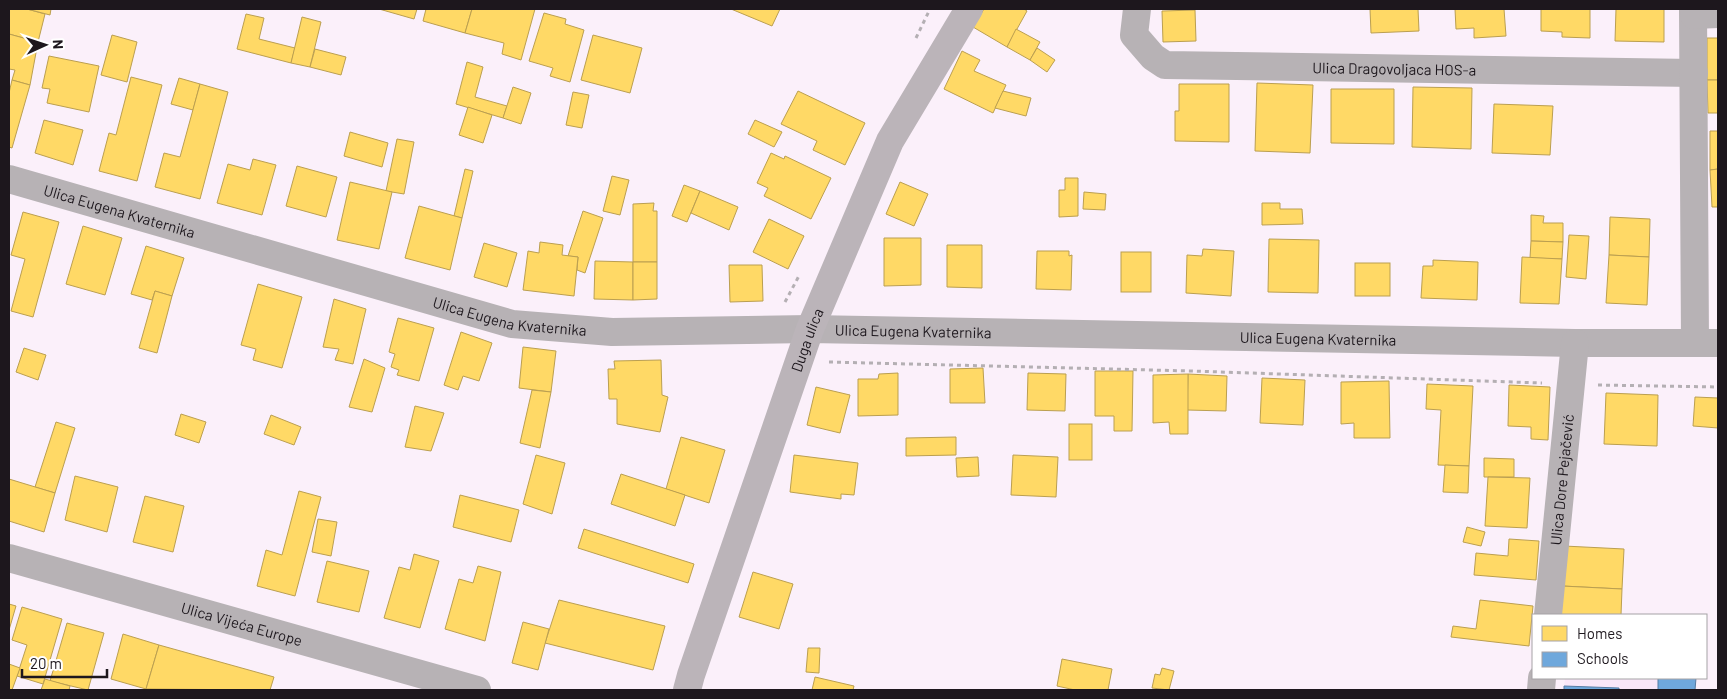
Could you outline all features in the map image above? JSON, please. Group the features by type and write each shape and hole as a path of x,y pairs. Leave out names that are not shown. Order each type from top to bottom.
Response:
{"main road":[{"name":"Duga ulica","path":"687,690 810,329 890,141 969,9"}],"street":[{"name":"Ulica Dragovoljaca HOS-a","path":"1137,9 1134,35 1153,58 1165,65 1694,73"},
{"path":"1702,13 1694,73 1707,343"},
{"name":"Ulica Eugena Kvaternika","path":"9,179 512,324 612,332 810,329 1575,343 1707,343"},
{"name":"Ulica Dore Pejačević","path":"1548,614 1575,343"},
{"name":"Ulica Vijeća Europe","path":"9,558 477,690"}],"path":[{"path":"798,361 1718,387"}],"shaded area":[{"path":"1565,679 1696,679 1695,690 1564,690"}],"building: Homes":[{"path":"9,9 27,9 45,14 38,42 9,34"},
{"path":"27,9 51,9 50,15"},
{"path":"379,9 417,9 414,19"},
{"path":"426,9 472,9 465,33 423,21"},
{"path":"472,9 535,9 521,60 502,54 504,43 465,33"},
{"path":"731,9 780,9 772,26"},
{"path":"984,9 1024,9 1027,11 1007,47 973,27"},
{"path":"1370,9 1418,9 1419,31 1371,33"},
{"path":"1455,9 1504,9 1506,36 1474,38 1474,28 1456,29"},
{"path":"1541,9 1590,9 1590,38 1562,37 1562,32 1541,31"},
{"path":"1616,9 1664,9 1664,42 1615,41"},
{"path":"1195,10 1196,41 1163,42 1162,11"},
{"path":"544,13 566,19 565,24 584,30 570,82 550,76 553,68 529,61"},
{"path":"246,14 264,18 259,39 295,48 291,63 237,49"},
{"path":"302,17 321,22 310,67 291,63"},
{"path":"1016,29 1040,42 1030,60 1007,47"},
{"path":"9,34 38,42 30,85 12,80 15,70 9,69"},
{"path":"112,35 137,42 127,82 101,75"},
{"path":"593,35 642,48 630,93 581,80"},
{"path":"1707,38 1718,38 1718,80 1707,80"},
{"path":"1037,48 1055,60 1047,72 1030,60"},
{"path":"315,49 346,57 341,75 310,67"},
{"path":"962,51 980,60 974,71 1006,85 993,113 944,89"},
{"path":"49,56 99,66 89,112 47,103 50,89 42,88"},
{"path":"467,62 483,67 475,97 507,106 503,118 456,104"},
{"path":"131,77 162,85 137,181 99,171 109,133 116,135"},
{"path":"179,78 200,84 193,110 171,104"},
{"path":"12,80 30,85 12,148 9,147 9,93"},
{"path":"1707,80 1718,80 1718,113 1708,113"},
{"path":"1257,83 1313,85 1310,153 1255,151"},
{"path":"200,84 228,92 200,199 155,187 164,153 180,157"},
{"path":"1179,84 1229,84 1229,142 1175,141 1175,111 1179,111"},
{"path":"513,87 531,93 521,124 503,118"},
{"path":"1413,87 1472,88 1471,149 1412,147"},
{"path":"1331,89 1394,89 1394,144 1331,143"},
{"path":"798,91 865,123 845,165 813,150 817,141 781,124"},
{"path":"1003,91 1031,98 1026,116 995,108"},
{"path":"573,92 589,95 582,128 566,125"},
{"path":"1494,104 1553,106 1550,155 1492,153"},
{"path":"468,107 492,115 483,143 459,135"},
{"path":"44,120 83,130 73,165 35,153"},
{"path":"755,120 782,132 774,147 748,134"},
{"path":"1710,131 1718,131 1718,169 1710,170"},
{"path":"350,132 388,143 382,167 344,156"},
{"path":"397,139 414,142 404,194 386,191"},
{"path":"771,153 784,159 785,156 831,178 811,219 764,196 768,188 757,183"},
{"path":"253,159 276,165 262,215 217,203 228,164 250,170"},
{"path":"297,166 337,177 326,217 286,206"},
{"path":"465,169 473,171 462,218 454,216"},
{"path":"1718,169 1718,207 1712,207 1710,170"},
{"path":"612,176 629,180 620,215 603,211"},
{"path":"1065,178 1078,178 1078,216 1059,217 1059,190 1065,190"},
{"path":"350,182 392,192 379,249 337,240"},
{"path":"900,182 928,194 914,226 886,214"},
{"path":"684,185 700,191 687,222 672,216"},
{"path":"700,191 738,207 729,230 691,213"},
{"path":"1084,192 1106,194 1105,210 1083,209"},
{"path":"654,203 653,211 657,211 657,262 633,262 633,204"},
{"path":"1262,203 1280,203 1280,209 1302,209 1303,224 1262,225"},
{"path":"419,206 462,218 450,270 405,258"},
{"path":"583,211 603,218 585,273 577,270 578,257 568,256"},
{"path":"23,212 59,222 33,317 11,311 25,259 11,255"},
{"path":"1531,215 1544,216 1543,223 1563,223 1563,242 1531,241"},
{"path":"1610,217 1650,219 1649,257 1609,255"},
{"path":"769,219 804,236 788,269 753,252"},
{"path":"83,226 122,238 105,295 66,284"},
{"path":"1569,235 1589,236 1586,279 1566,277"},
{"path":"884,238 921,238 921,285 884,286"},
{"path":"1269,239 1319,240 1318,293 1268,292"},
{"path":"1531,241 1563,242 1562,259 1530,258"},
{"path":"540,242 563,245 562,255 578,257 574,296 523,290 528,251 539,253"},
{"path":"484,243 517,253 507,287 474,277"},
{"path":"947,245 982,245 982,288 947,287"},
{"path":"146,246 184,258 172,296 155,291 152,300 131,294"},
{"path":"1203,249 1234,251 1231,296 1186,293 1187,255 1202,256"},
{"path":"1037,251 1069,251 1069,256 1072,255 1071,290 1036,289"},
{"path":"1121,252 1151,252 1151,292 1121,292"},
{"path":"1609,255 1649,257 1647,305 1606,303"},
{"path":"1522,257 1562,259 1559,304 1520,303"},
{"path":"1433,260 1478,262 1477,300 1421,298 1423,266 1433,266"},
{"path":"595,261 633,262 633,300 594,299"},
{"path":"633,262 657,262 657,299 633,300"},
{"path":"1355,263 1390,263 1390,296 1355,296"},
{"path":"729,265 762,265 763,301 730,302"},
{"path":"258,284 302,297 282,368 253,360 256,349 241,345"},
{"path":"155,291 172,296 157,353 139,348"},
{"path":"334,299 366,309 353,364 335,360 339,349 323,347"},
{"path":"398,318 434,328 419,381 397,375 399,370 391,367 395,354 389,352"},
{"path":"461,332 492,343 479,381 463,376 458,390 444,385"},
{"path":"523,347 556,351 551,392 519,388"},
{"path":"24,348 46,355 38,380 16,372"},
{"path":"364,359 385,368 372,412 349,407"},
{"path":"661,360 662,395 668,397 660,432 617,424 617,399 609,399 608,369 615,369 614,361"},
{"path":"983,368 985,403 950,403 950,369"},
{"path":"1095,371 1133,371 1132,431 1114,431 1114,416 1095,416"},
{"path":"898,373 898,415 858,416 858,379 878,379 879,374"},
{"path":"1028,373 1066,374 1065,411 1027,410"},
{"path":"1188,374 1227,376 1226,411 1187,410"},
{"path":"1188,374 1188,434 1170,434 1169,422 1153,423 1153,375"},
{"path":"1262,378 1305,380 1303,425 1260,423"},
{"path":"1389,381 1390,438 1354,438 1354,423 1341,424 1341,382"},
{"path":"1427,384 1473,386 1469,466 1438,465 1441,410 1426,409"},
{"path":"1509,385 1550,387 1548,440 1531,439 1531,427 1508,426"},
{"path":"816,387 850,395 840,433 807,425"},
{"path":"532,390 551,392 540,448 520,443"},
{"path":"1606,393 1658,395 1657,446 1604,444"},
{"path":"1695,397 1718,398 1718,428 1693,426"},
{"path":"415,406 444,413 431,451 405,447"},
{"path":"181,414 206,422 199,443 175,435"},
{"path":"271,415 301,427 294,445 264,434"},
{"path":"56,422 75,428 55,493 35,487"},
{"path":"1069,424 1092,424 1092,460 1069,460"},
{"path":"681,437 725,450 709,503 666,489"},
{"path":"956,437 956,455 906,456 906,438"},
{"path":"536,455 565,463 552,514 523,504"},
{"path":"794,455 858,463 854,495 841,494 841,499 790,492"},
{"path":"1013,455 1058,457 1056,497 1011,495"},
{"path":"978,457 979,476 957,477 956,458"},
{"path":"1484,458 1514,459 1514,477 1484,477"},
{"path":"1445,465 1469,466 1468,493 1443,492"},
{"path":"621,474 685,495 675,526 611,504"},
{"path":"75,476 118,487 107,532 65,520"},
{"path":"1488,477 1530,478 1527,528 1485,526"},
{"path":"9,479 55,493 44,532 9,521"},
{"path":"299,491 321,497 295,596 257,586 266,550 282,555"},
{"path":"460,495 519,510 511,542 453,527"},
{"path":"145,496 184,506 173,552 133,542"},
{"path":"318,519 337,522 331,556 312,552"},
{"path":"1467,527 1485,532 1481,546 1463,542"},
{"path":"584,529 694,564 688,583 578,548"},
{"path":"1509,539 1539,541 1536,580 1474,575 1476,553 1508,556"},
{"path":"1564,546 1624,549 1622,589 1562,586"},
{"path":"414,554 439,561 420,628 384,618 399,567 410,570"},
{"path":"327,561 369,571 359,612 317,602"},
{"path":"478,566 501,572 485,641 445,629 459,579 473,583"},
{"path":"753,572 793,584 779,629 739,617"},
{"path":"1562,586 1622,589 1621,614 1560,614"},
{"path":"559,600 665,626 653,670 545,643"},
{"path":"1480,600 1533,606 1529,646 1451,637 1453,626 1476,629"},
{"path":"9,604 16,606 9,630"},
{"path":"22,607 62,619 43,684 17,676 27,645 12,640"},
{"path":"523,622 549,629 538,670 512,663"},
{"path":"67,623 104,633 88,690 50,681"},
{"path":"123,634 159,645 146,689 111,679"},
{"path":"159,645 274,677 270,690 146,689"},
{"path":"808,648 820,648 819,673 806,672"},
{"path":"1062,659 1112,669 1108,690 1075,690 1057,686"},
{"path":"9,664 20,668 12,690 9,690"},
{"path":"1162,668 1174,671 1169,690 1152,688 1155,674 1160,675"},
{"path":"815,677 854,686 853,690 812,690"},
{"path":"45,679 70,686 69,690 41,690"}],"building: Schools":[{"path":"1658,679 1696,679 1695,690 1658,690"},
{"path":"1564,686 1619,688 1619,690 1564,690"}]}
